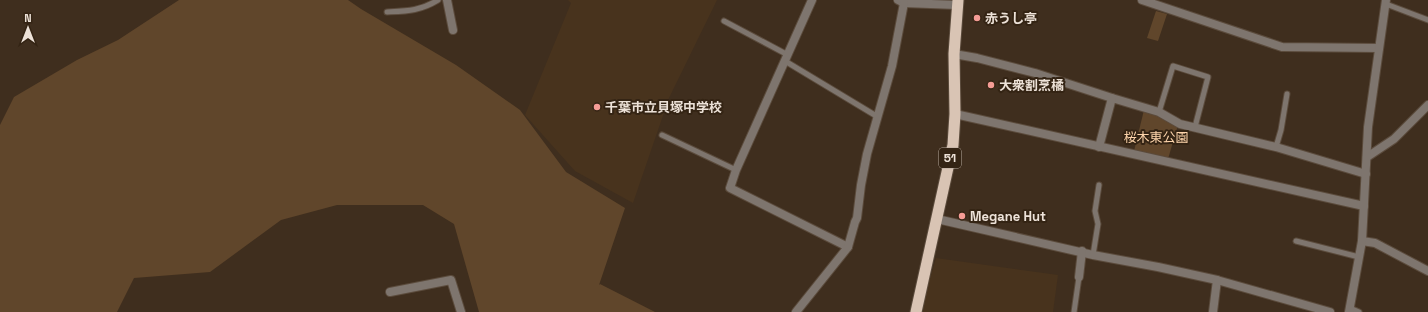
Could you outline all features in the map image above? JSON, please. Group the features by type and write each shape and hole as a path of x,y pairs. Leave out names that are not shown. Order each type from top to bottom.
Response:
{"highway":[{"name":"51","path":"916,312 953,145 955,114 954,54 958,3"}],"street":[{"path":"447,0 453,30"},
{"path":"812,0 736,170 730,188 848,247"},
{"path":"1142,0 1282,47 1379,48"},
{"path":"796,312 848,247 857,218 868,154 892,66 901,1 958,3"},
{"path":"1349,310 1362,240 1368,127 1386,2"},
{"path":"954,54 1035,72 1159,112 1180,124 1276,147 1366,174"},
{"path":"1099,147 1112,98"},
{"path":"1367,157 1394,139 1427,108"},
{"path":"955,114 1364,206"},
{"path":"937,219 1217,280 1330,312"},
{"path":"1362,240 1375,243 1428,271"},
{"path":"1079,276 1082,251"},
{"path":"390,292 451,280 461,312"},
{"path":"1212,312 1217,280"}],"lane":[{"path":"387,12 414,10 427,7 438,0"},
{"path":"1386,2 1428,20"},
{"path":"724,21 787,58 878,117"},
{"path":"1159,112 1173,66 1208,77 1196,127"},
{"path":"1276,147 1282,130 1287,94"},
{"path":"662,135 736,170"},
{"path":"1093,254 1098,224 1095,211 1100,185"},
{"path":"1296,241 1359,257"},
{"path":"1074,312 1079,276"},
{"path":"1349,310 1359,312"}],"shaded area":[{"name":"千葉市立貝塚中学校","path":"568,0 717,0 669,98 633,203 575,171 525,115 571,3"},
{"path":"936,258 1058,275 1053,312 920,312"}],"green space":[{"path":"179,0 348,0 456,65 520,110 566,172 625,208 599,285 600,284 655,312 479,312 454,224 423,205 337,205 281,220 210,272 134,278 117,312 0,312 0,125 14,97 77,60 118,40"},
{"path":"1156,11 1167,14 1158,41 1147,38"},
{"name":"桜木東公園","path":"1144,110 1178,125 1168,159 1134,151"}],"place":[{"name":"赤うし亭","path":"977,18"},
{"name":"大衆割烹橘","path":"991,85"},
{"name":"千葉市立貝塚中学校","path":"597,107"},
{"name":"Megane Hut","path":"962,216"}]}
